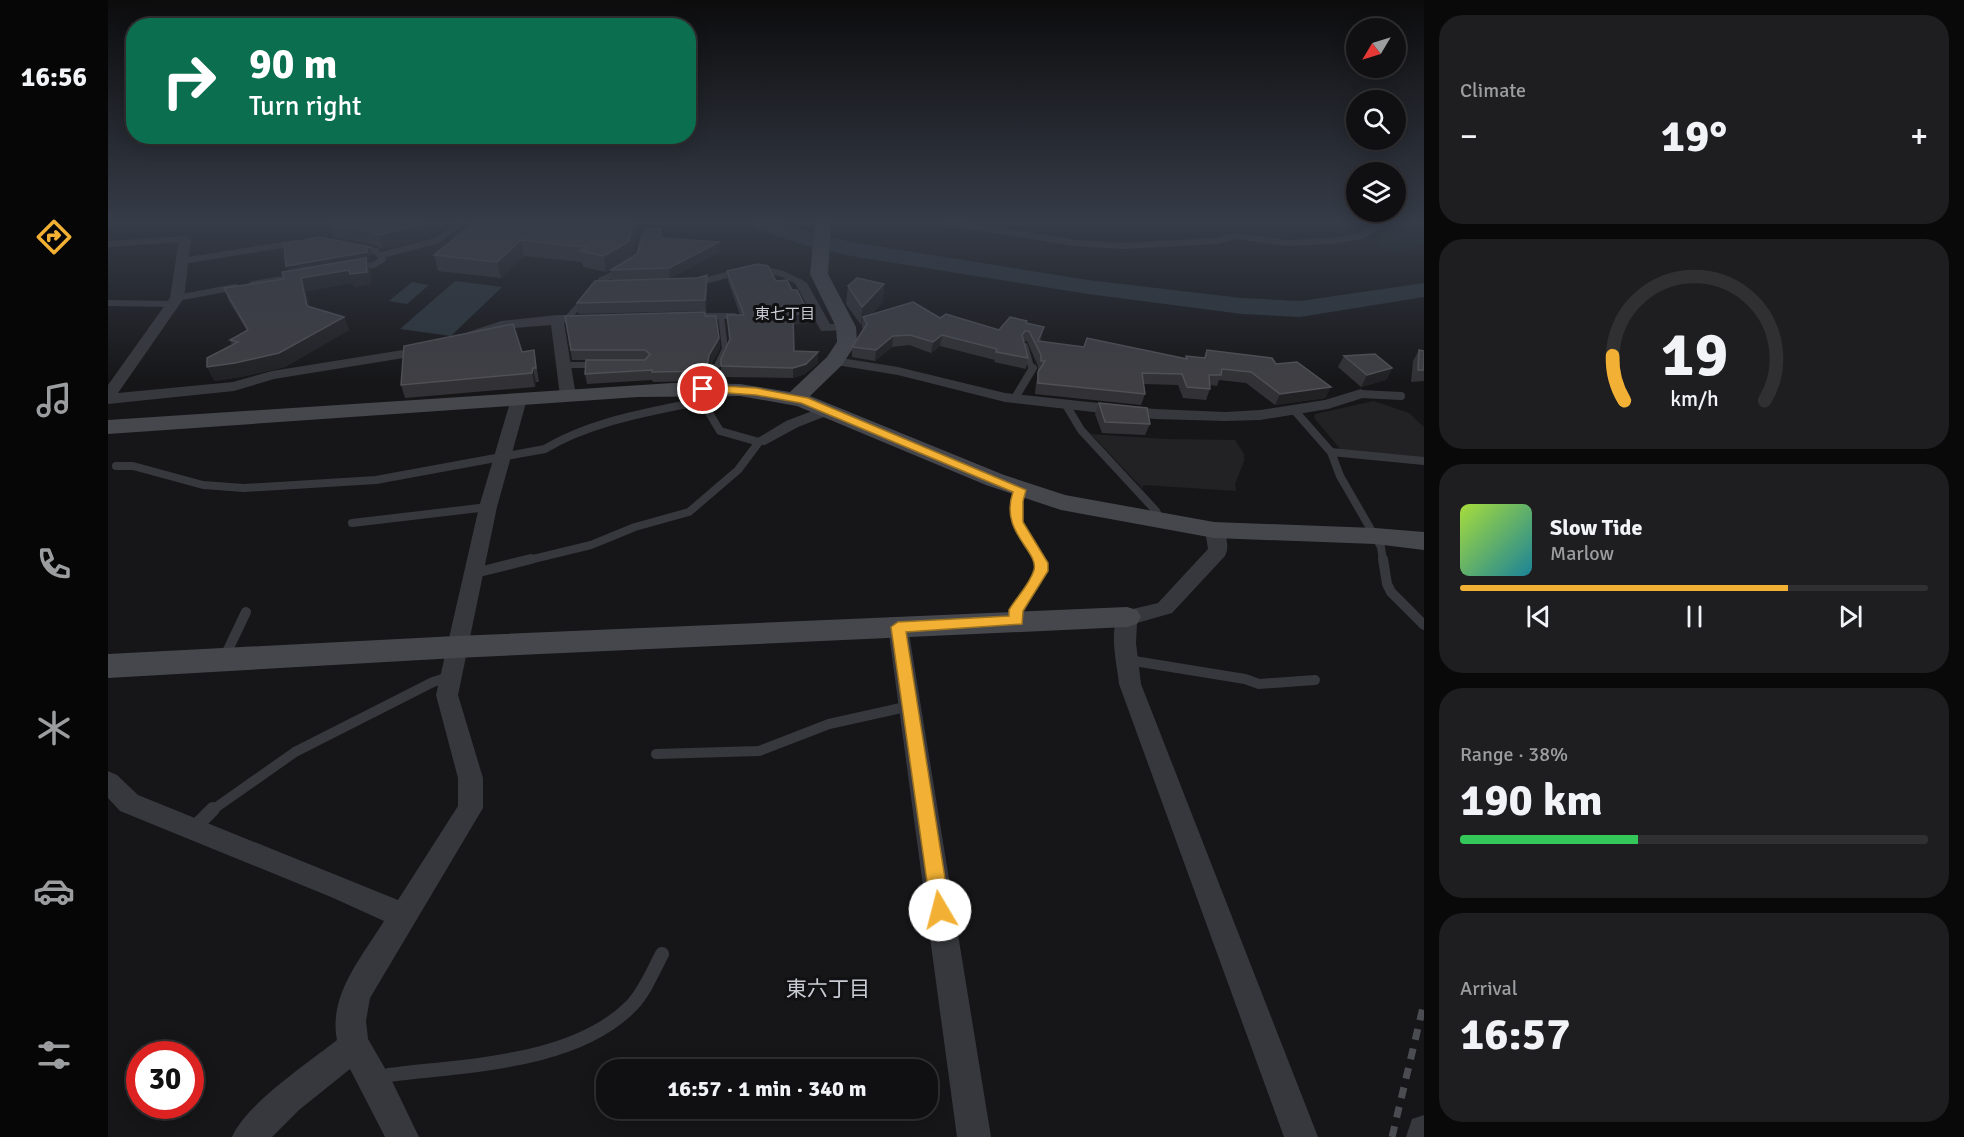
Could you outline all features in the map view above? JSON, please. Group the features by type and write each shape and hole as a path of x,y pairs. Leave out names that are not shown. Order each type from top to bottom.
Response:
{"street":[{"path":"108,398 175,301 179,276"},
{"path":"796,398 835,361 847,342 846,327 820,276"},
{"path":"801,283 826,328 846,327"},
{"path":"462,339 501,325 567,319 564,365 568,396"},
{"path":"108,398 234,386 272,375 441,346"},
{"path":"835,361 900,371 978,392 1066,405 1147,413 1217,416 1295,411 1361,393"},
{"path":"108,427 568,396 756,391 796,398 1020,490 1061,502 1214,530 1375,536 1424,541"},
{"path":"402,1137 375,1082 353,1047 350,1014 356,993 470,808 473,794 470,764 458,740 448,708 449,677 489,507 519,399"},
{"path":"759,442 792,424 828,410"},
{"path":"108,666 456,647 1146,615 1165,608 1218,551 1214,530"},
{"path":"1127,617 1126,660 1134,695 1301,1137"},
{"path":"898,627 974,1137"},
{"path":"108,782 129,803 341,888 403,916"},
{"path":"249,1137 296,1092 353,1047"},
{"path":"1423,1137 1424,1131"}],"lane":[{"path":"108,303 175,301 305,276"},
{"path":"567,319 606,276"},
{"path":"689,283 721,276"},
{"path":"787,276 801,283"},
{"path":"595,286 612,285"},
{"path":"688,316 734,316"},
{"path":"475,573 591,545 635,527 689,512 738,470 759,442 720,431 707,393 715,367 726,349 721,316"},
{"path":"1015,398 1033,368 1025,346"},
{"path":"564,365 610,365"},
{"path":"116,466 133,466 203,485 244,488 376,480 545,449 563,438 707,393"},
{"path":"1361,393 1401,396"},
{"path":"1066,405 1081,430 1156,511 1161,522"},
{"path":"1295,411 1331,452 1340,476 1383,553 1390,592 1424,625"},
{"path":"1331,452 1424,460"},
{"path":"1016,621 1016,610 1041,571 1041,563 1017,522 1016,501 1020,490"},
{"path":"351,523 489,507"},
{"path":"223,661 246,612"},
{"path":"1126,660 1245,679 1259,684 1315,680"},
{"path":"193,828 215,807 295,752 433,682 449,677"},
{"path":"656,754 759,751 829,724 910,706"},
{"path":"375,1082 398,1073 511,1059 591,1036 622,1016 632,1006 662,954"}],"shaded area":[{"path":"455,281 502,287 451,336 400,329"},
{"path":"412,282 429,285 407,304 389,301"},
{"path":"1374,401 1409,413 1424,427 1424,458 1342,451 1314,418 1315,414"},
{"path":"1091,434 1165,439 1235,440 1244,454 1244,461 1235,484 1236,491 1143,485 1143,489"}],"building":[{"path":"283,276 313,276 301,278 307,306 344,317 279,353 207,367 207,358 238,342 230,340 248,330 224,288 284,279"},
{"path":"707,276 705,300 577,303 595,281"},
{"path":"729,276 773,276 776,281 787,280 792,290 797,290 808,312 793,315 794,351 818,352 806,364 793,368 721,366 721,359 730,339 727,315 744,315"},
{"path":"857,278 884,284 862,307 848,286"},
{"path":"913,302 940,318 946,314 999,330 1010,317 1027,321 1026,323 1044,327 1038,341 1084,347 1087,338 1187,359 1186,356 1205,358 1207,350 1272,358 1276,364 1297,362 1331,387 1280,394 1251,372 1222,369 1221,375 1209,375 1210,389 1187,387 1182,374 1142,373 1145,394 1038,383 1038,372 1045,361 1041,361 1041,355 1029,331 1025,331 1022,335 1028,358 996,352 997,349 942,335 933,342 910,335 893,336 876,350 852,347 867,324 863,317"},
{"path":"705,312 705,316 716,316 719,338 709,355 706,371 652,372 652,370 585,374 586,360 645,360 650,354 645,350 571,350 565,316"},
{"path":"513,324 522,352 534,350 536,368 533,368 532,373 401,385 404,346"},
{"path":"1419,350 1424,351 1424,370 1418,370"},
{"path":"1375,354 1392,368 1367,375 1344,356"},
{"path":"1099,403 1147,408 1150,424 1105,422"}],"waterway":[{"path":"1020,276 1242,306 1300,309 1424,290"}],"railway":[{"path":"1392,1137 1424,1003"}],"district":[{"name":"東七丁目","path":"785,314"},
{"name":"東六丁目","path":"828,989"}],"route":[{"path":"703,389 756,391 804,401 1020,490 1016,501 1017,522 1041,563 1041,571 1016,610 1016,621 898,627 940,910"}]}
